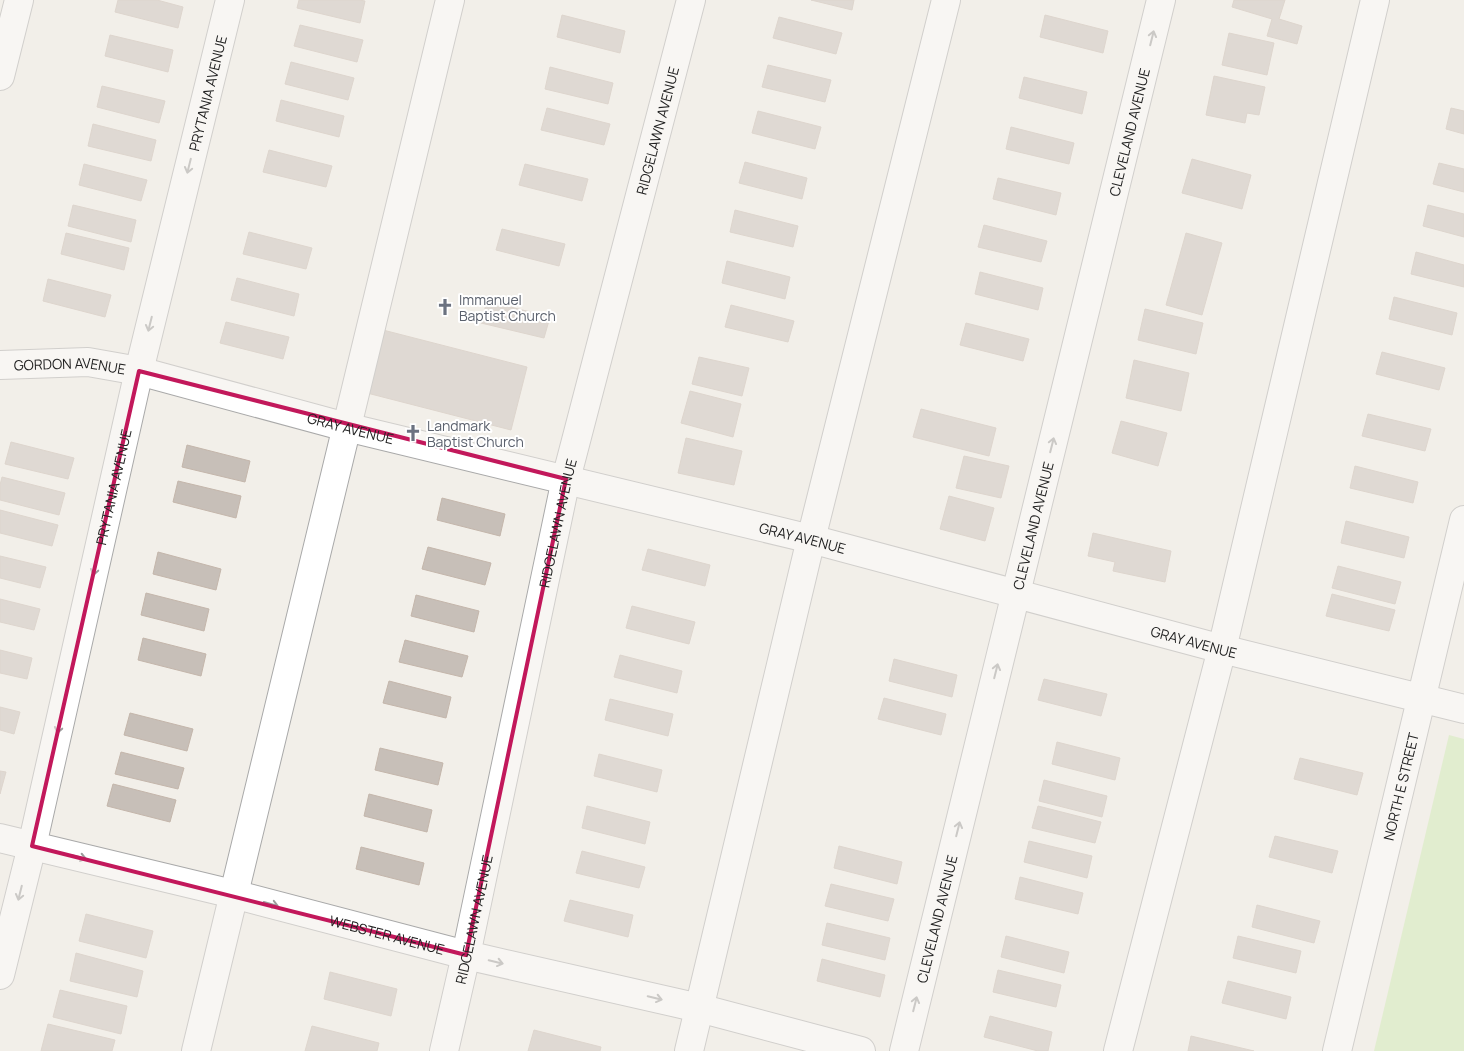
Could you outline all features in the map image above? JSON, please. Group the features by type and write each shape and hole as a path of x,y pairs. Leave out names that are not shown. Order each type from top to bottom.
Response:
{"street":[{"path":"0,76 19,0"},
{"name":"PRYTANIA AVENUE","path":"0,975 32,846 139,371 230,0"},
{"path":"196,1051 450,0"},
{"name":"RIDGELAWN AVENUE","path":"444,1051 566,479 691,0"},
{"path":"689,1051 812,539 946,0"},
{"name":"CLEVELAND AVENUE","path":"904,1051 1161,0"},
{"path":"1118,1051 1222,650 1375,0"},
{"name":"GORDON AVENUE","path":"0,365 88,362 139,371"},
{"name":"GRAY AVENUE","path":"139,371 346,427 812,539 1222,650 1464,709"},
{"name":"NORTH E STREET","path":"1337,1051 1464,520"},
{"name":"WEBSTER AVENUE","path":"0,838 233,894 466,955 699,1008 861,1051"}],"highlighted area":[{"path":"139,371 566,479 466,955 32,846"}],"green space":[{"path":"1449,735 1464,739 1464,1051 1374,1051"}],"building":[{"path":"118,0 157,0 183,7 178,28 115,12"},
{"path":"299,0 365,1 360,23 297,8"},
{"path":"811,0 854,0 852,10"},
{"path":"1234,0 1285,0 1279,19 1302,26 1297,44 1267,36 1272,19 1232,7"},
{"path":"562,15 625,31 620,53 557,37"},
{"path":"1045,15 1108,31 1103,53 1040,37"},
{"path":"779,17 842,33 836,54 773,38"},
{"path":"300,25 363,40 357,62 294,46"},
{"path":"1229,33 1274,43 1267,75 1222,65"},
{"path":"110,35 173,50 168,72 105,56"},
{"path":"291,62 354,78 348,100 285,84"},
{"path":"768,65 831,80 825,102 762,87"},
{"path":"550,67 613,83 608,104 545,89"},
{"path":"1214,76 1265,87 1259,115 1247,113 1245,123 1206,115"},
{"path":"1024,77 1087,92 1082,114 1019,98"},
{"path":"102,86 165,101 159,123 97,107"},
{"path":"281,100 344,116 339,137 276,121"},
{"path":"547,108 610,124 604,145 541,130"},
{"path":"1451,108 1464,111 1464,134 1446,129"},
{"path":"758,111 821,127 815,149 752,133"},
{"path":"93,124 156,140 151,161 88,146"},
{"path":"1011,127 1074,143 1069,164 1006,149"},
{"path":"269,150 332,166 326,187 263,172"},
{"path":"1192,159 1251,175 1242,209 1182,193"},
{"path":"745,162 807,178 802,199 739,183"},
{"path":"1439,163 1464,169 1464,192 1433,184"},
{"path":"84,164 147,180 141,201 79,185"},
{"path":"525,164 588,179 582,201 519,185"},
{"path":"998,178 1061,193 1056,215 993,199"},
{"path":"73,205 136,220 131,242 68,226"},
{"path":"1428,205 1464,214 1464,237 1423,226"},
{"path":"735,210 798,226 793,247 730,232"},
{"path":"984,225 1047,241 1041,262 978,247"},
{"path":"502,229 565,244 559,266 496,250"},
{"path":"249,232 312,248 306,269 243,254"},
{"path":"66,233 129,248 124,270 61,254"},
{"path":"1186,233 1222,243 1202,315 1166,305"},
{"path":"1416,252 1464,265 1464,287 1411,274"},
{"path":"727,261 790,277 785,299 722,283"},
{"path":"980,272 1043,288 1038,310 975,294"},
{"path":"237,278 299,294 294,316 231,300"},
{"path":"48,279 111,295 105,317 43,301"},
{"path":"1394,297 1457,313 1452,335 1389,319"},
{"path":"487,301 550,317 544,338 481,323"},
{"path":"731,305 794,321 788,342 725,327"},
{"path":"1145,309 1203,323 1196,354 1138,340"},
{"path":"226,322 289,337 283,359 220,343"},
{"path":"966,323 1029,339 1023,361 960,345"},
{"path":"383,330 527,367 511,430 367,393"},
{"path":"1382,352 1445,368 1439,390 1376,374"},
{"path":"699,357 749,368 742,396 692,384"},
{"path":"1134,360 1189,373 1181,411 1126,398"},
{"path":"690,391 741,404 733,437 681,423"},
{"path":"921,409 996,428 989,456 913,437"},
{"path":"1368,414 1431,429 1425,451 1362,436"},
{"path":"1121,421 1167,433 1158,466 1112,453"},
{"path":"686,438 742,451 734,485 678,473"},
{"path":"11,442 74,458 68,479 5,464"},
{"path":"187,445 250,461 245,482 182,467"},
{"path":"964,456 1009,466 1001,498 956,488"},
{"path":"1355,466 1418,482 1413,503 1350,488"},
{"path":"2,477 65,493 59,515 0,500"},
{"path":"178,481 241,496 236,518 173,502"},
{"path":"949,496 994,508 985,541 940,529"},
{"path":"442,498 505,514 500,536 437,520"},
{"path":"0,510 58,525 52,546 0,533"},
{"path":"1346,521 1409,537 1404,558 1341,543"},
{"path":"1093,533 1171,551 1165,582 1113,571 1115,562 1088,556"},
{"path":"428,547 491,563 485,585 422,569"},
{"path":"648,549 710,565 705,586 642,570"},
{"path":"158,552 221,569 216,590 153,574"},
{"path":"0,556 46,567 40,588 0,578"},
{"path":"1338,566 1401,582 1395,604 1332,588"},
{"path":"146,593 209,609 204,631 141,615"},
{"path":"1332,594 1395,610 1389,631 1326,616"},
{"path":"416,595 479,611 474,632 411,616"},
{"path":"0,599 40,609 34,630 0,622"},
{"path":"632,606 695,622 689,644 626,628"},
{"path":"143,638 206,654 201,676 138,660"},
{"path":"405,640 468,656 462,677 399,662"},
{"path":"0,650 32,658 27,679 0,673"},
{"path":"620,655 682,671 677,693 614,677"},
{"path":"894,659 957,675 952,697 889,681"},
{"path":"1044,679 1107,694 1101,716 1038,700"},
{"path":"389,681 451,697 446,718 383,703"},
{"path":"884,698 946,714 941,735 878,719"},
{"path":"610,699 673,714 668,736 605,720"},
{"path":"0,707 20,712 14,734 0,730"},
{"path":"130,713 193,729 187,751 124,735"},
{"path":"1057,742 1120,758 1115,780 1052,764"},
{"path":"380,748 443,763 438,785 375,770"},
{"path":"121,752 184,768 178,789 115,774"},
{"path":"599,754 662,770 657,792 594,776"},
{"path":"1300,758 1363,773 1357,795 1294,779"},
{"path":"0,771 6,772 0,794"},
{"path":"1044,780 1107,796 1102,817 1039,801"},
{"path":"113,784 176,800 170,822 107,806"},
{"path":"369,794 432,810 427,832 364,816"},
{"path":"587,806 650,822 645,844 582,828"},
{"path":"1038,806 1101,822 1095,843 1032,828"},
{"path":"1275,836 1338,851 1332,873 1269,857"},
{"path":"1029,841 1092,856 1087,878 1024,862"},
{"path":"839,846 902,862 897,884 834,868"},
{"path":"361,847 424,863 419,885 356,869"},
{"path":"582,851 645,867 639,888 576,873"},
{"path":"1020,877 1083,893 1078,914 1015,899"},
{"path":"831,884 894,899 888,921 825,906"},
{"path":"570,900 633,915 628,937 564,921"},
{"path":"1257,905 1320,921 1314,943 1252,927"},
{"path":"86,914 153,931 146,958 79,941"},
{"path":"827,923 890,938 885,960 822,945"},
{"path":"1006,936 1069,952 1064,973 1001,957"},
{"path":"1238,936 1301,951 1296,973 1233,958"},
{"path":"76,953 143,971 137,997 70,981"},
{"path":"822,959 885,975 880,997 817,981"},
{"path":"998,970 1061,985 1056,1007 993,992"},
{"path":"330,972 397,989 391,1016 324,999"},
{"path":"1228,981 1291,997 1286,1019 1222,1003"},
{"path":"60,990 127,1006 121,1034 53,1017"},
{"path":"990,1016 1052,1032 1048,1051 1038,1051 984,1037"},
{"path":"48,1024 115,1040 112,1051 41,1051"},
{"path":"312,1026 379,1043 377,1051 305,1051"},
{"path":"534,1030 601,1047 600,1051 528,1051"},
{"path":"1191,1036 1254,1051 1188,1051"}],"place":[{"name":"Immanuel Baptist Church","path":"445,307"},
{"name":"Landmark Baptist Church","path":"413,433"}]}
